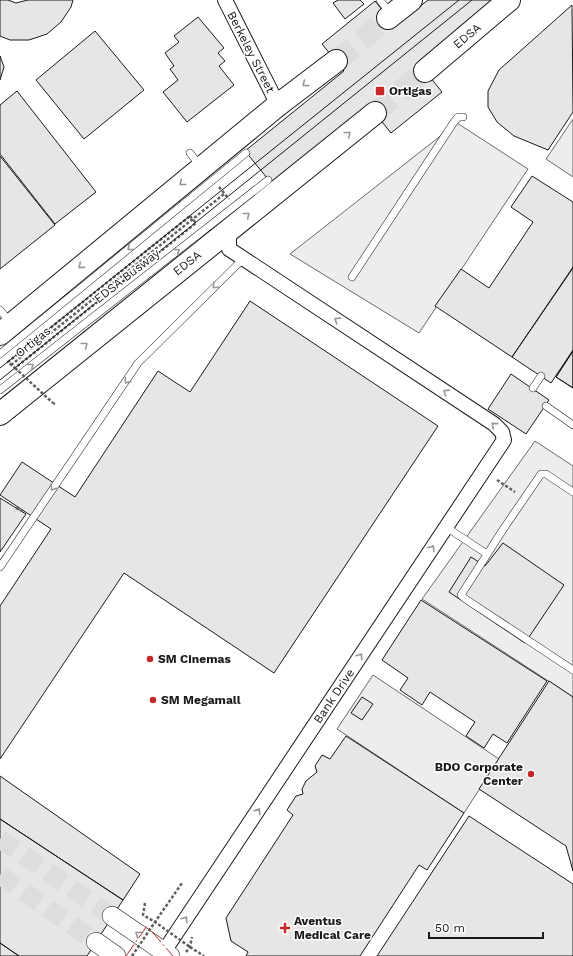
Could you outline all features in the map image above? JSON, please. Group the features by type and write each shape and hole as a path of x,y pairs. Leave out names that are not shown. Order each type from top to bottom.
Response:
{"highway":[{"path":"387,11 412,0"},
{"name":"EDSA","path":"425,71 509,0"},
{"path":"4,323 202,168 278,105 336,61"},
{"name":"EDSA","path":"0,414 375,113"}],"main road":[{"path":"112,916 165,954"},
{"path":"96,942 116,956"}],"street":[{"name":"Berkeley Street","path":"225,0 278,105"},
{"path":"229,229 228,250 243,258"},
{"name":"Bank Drive","path":"165,954 504,440 502,432 494,424 243,258"}],"lane":[{"path":"352,277 454,122 458,117 463,117"},
{"name":"EDSA Busway","path":"0,354 246,153"},
{"name":"EDSA Busway","path":"0,390 268,180"},
{"path":"0,567 138,363 243,258"},
{"path":"533,388 541,376"},
{"path":"546,406 573,425"},
{"path":"573,492 546,474 541,474 461,595 573,670"},
{"path":"446,527 487,554"}],"path":[{"path":"202,168 232,204"},
{"path":"193,219 224,194"},
{"name":"Ortigas","path":"190,216 193,219 196,223 14,368 8,362 190,216"},
{"path":"14,368 54,404"},
{"path":"497,480 524,498"},
{"path":"132,956 182,883"},
{"path":"143,915 145,903"},
{"path":"150,920 204,956"},
{"path":"190,947 191,942"}],"shaded area":[{"path":"573,119 573,177 546,159"},
{"path":"457,123 528,169 419,333 290,254"},
{"path":"535,441 573,466 573,697 422,599"},
{"path":"373,675 499,759 464,813 337,729"}],"building":[{"path":"0,0 8,0 16,3 28,0 73,0 71,7 61,22 47,34 29,40 10,40 0,36"},
{"path":"338,0 360,0 364,4 345,19 333,3"},
{"name":"Ortigas","path":"428,0 496,0 418,62 442,92 391,133 369,106 272,184 245,151 344,71 322,44 375,1 395,26"},
{"path":"572,5 573,112 548,150 514,136 497,122 488,107 488,91 499,70"},
{"path":"198,17 224,48 218,53 225,61 219,66 234,85 187,122 163,92 178,80 170,69 174,66 165,53 179,42 174,36"},
{"path":"95,31 144,90 84,139 36,80"},
{"path":"0,56 4,67 0,80"},
{"path":"17,91 96,192 55,224 0,154 0,105"},
{"path":"0,156 55,225 0,269"},
{"path":"532,176 573,202 573,268 512,357 435,306 461,269 489,288 533,222 511,207"},
{"path":"573,267 573,350 551,383 512,357"},
{"path":"250,301 438,426 274,673 124,573 0,759 0,606 51,529 0,495 22,462 75,497 158,371 190,392"},
{"path":"573,351 573,388 556,377"},
{"path":"573,351 573,388 556,377"},
{"path":"511,374 549,400 526,434 488,409"},
{"path":"0,498 26,514 0,552"},
{"path":"503,543 564,585 525,643 449,592 471,557 485,566"},
{"path":"421,600 547,681 507,743 493,734 484,748 466,736 475,722 430,692 422,705 400,690 408,678 382,660"},
{"name":"BDO Corporate Center","path":"549,681 573,697 573,871 566,846 479,789"},
{"path":"362,697 373,704 362,720 351,713"},
{"path":"346,736 464,813 427,870 419,865 360,956 246,956 248,952 231,941 226,918 293,815 287,810 296,796 303,794 302,789 306,781 317,772 315,766 322,755 330,759"},
{"path":"0,776 140,874 123,900 0,819"},
{"path":"469,816 573,884 573,956 377,956"},
{"path":"0,819 123,900 87,956 19,956 0,943"},
{"path":"0,943 19,956 0,956"}],"tunnel":[{"path":"336,61 388,18"},
{"path":"375,113 425,71"},
{"path":"0,839 112,916"},
{"path":"0,875 96,942"}],"tram line":[{"path":"0,368 459,0"},
{"path":"0,380 472,0"}],"power":[{"path":"126,956 147,926 173,956"}],"place":[{"name":"Ortigas","path":"380,91"},
{"name":"SM Cinemas","path":"150,659"},
{"name":"SM Megamall","path":"153,700"},
{"name":"BDO Corporate Center","path":"531,774"},
{"name":"Aventus Medical Care","path":"285,928"}]}
